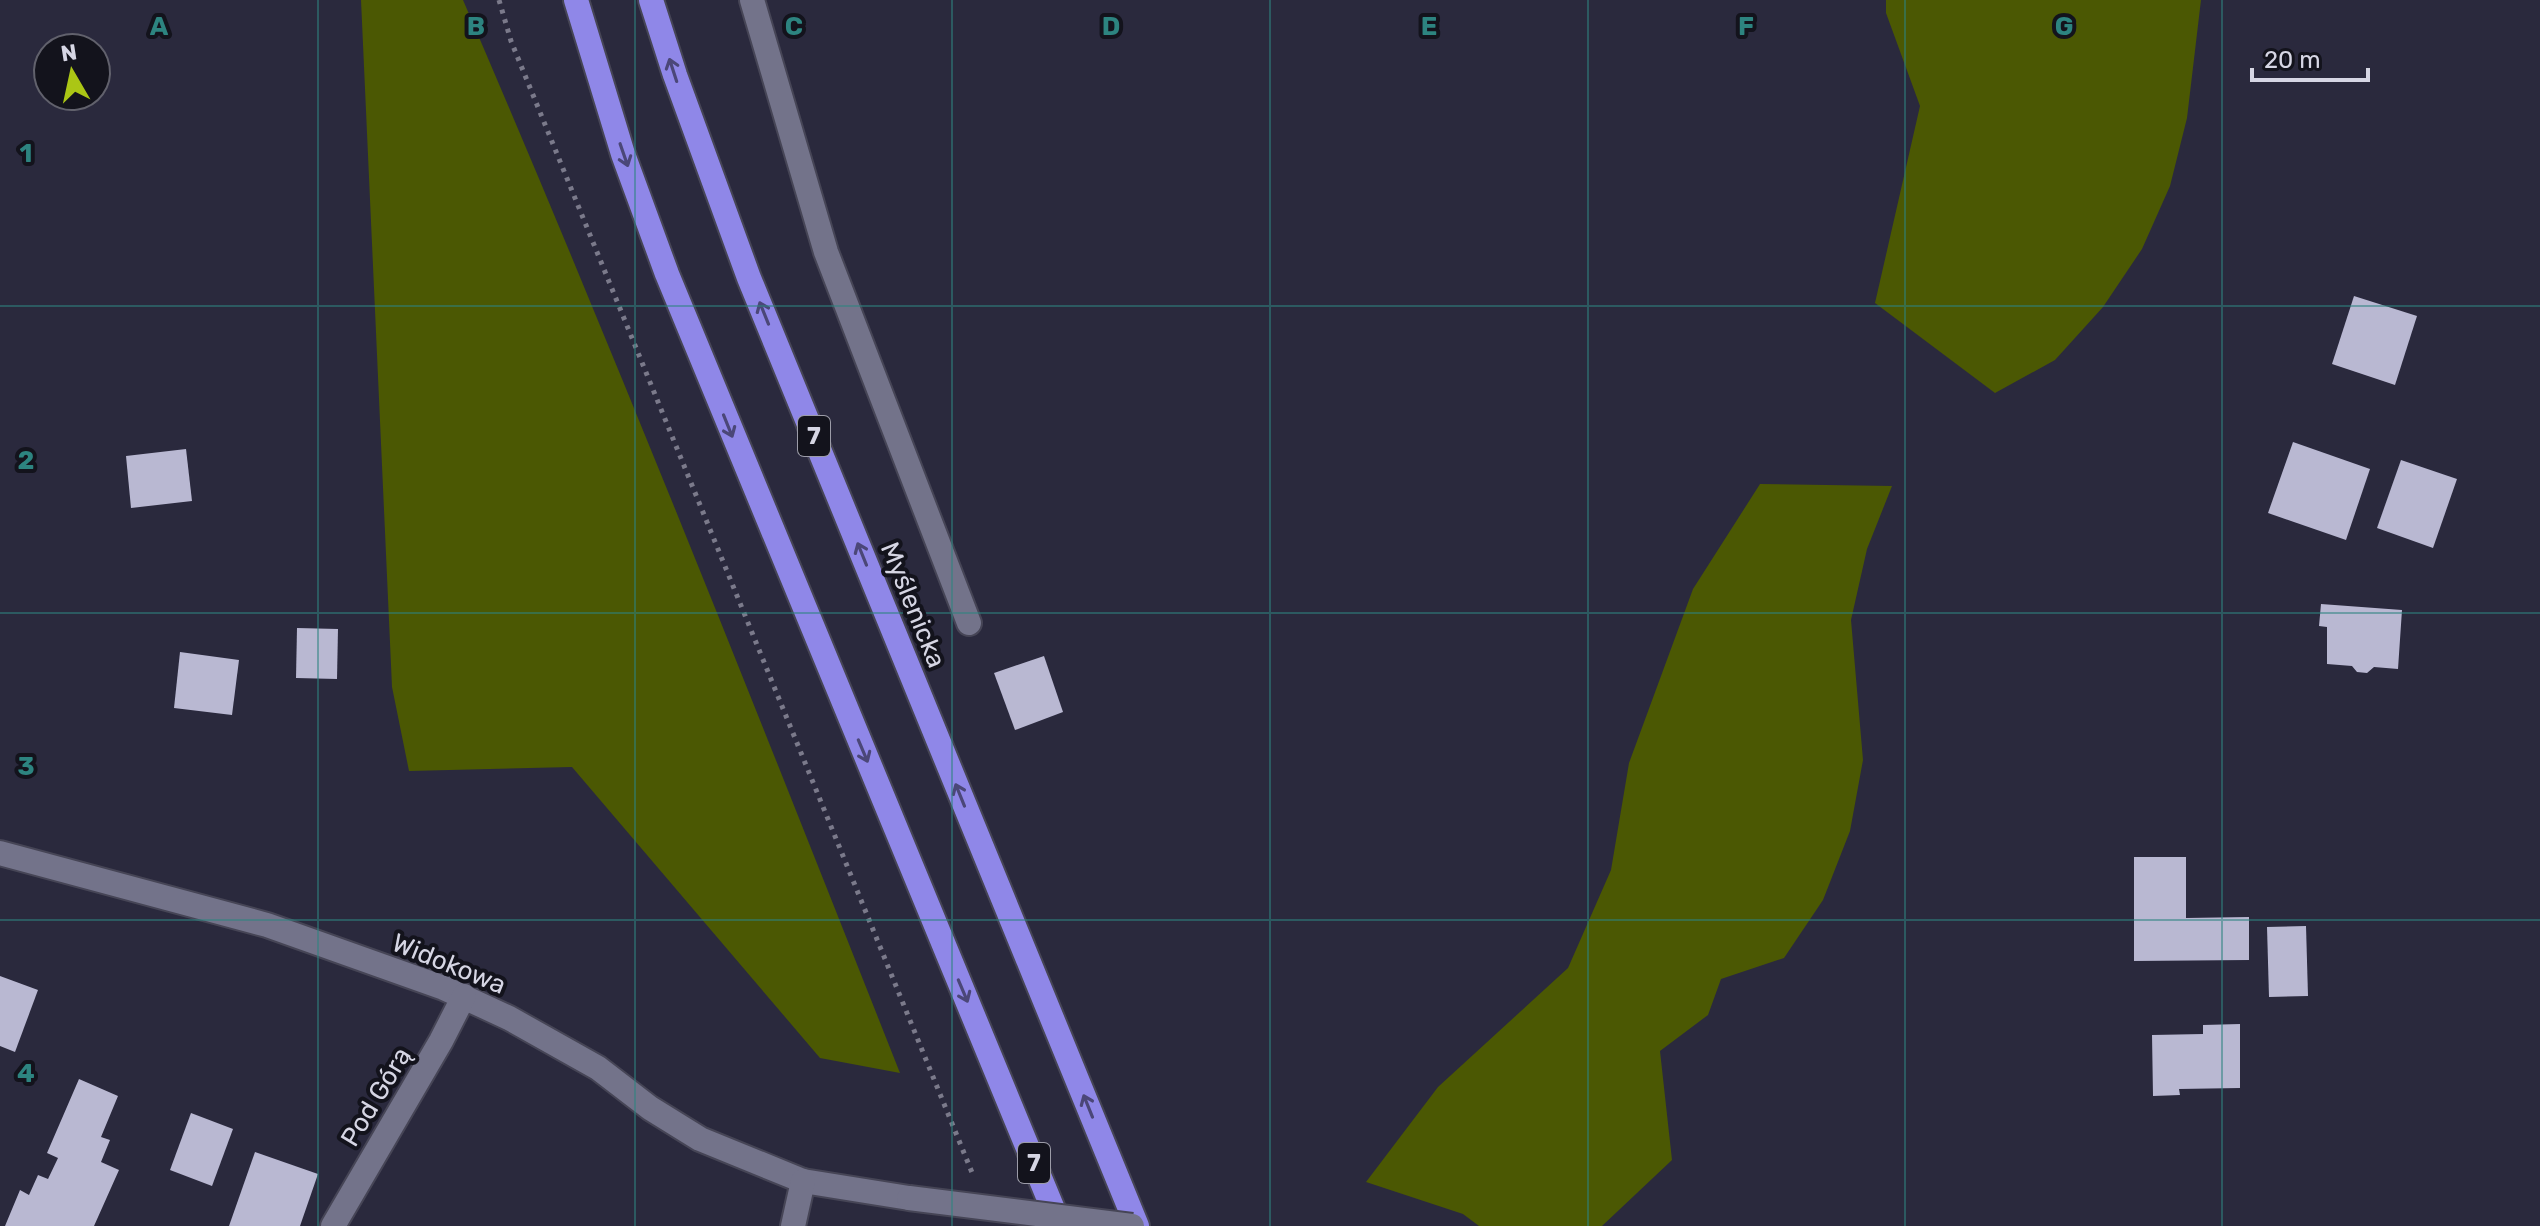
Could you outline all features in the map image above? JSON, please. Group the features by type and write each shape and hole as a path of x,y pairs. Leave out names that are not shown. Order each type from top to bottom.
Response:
{"highway":[{"name":"7","path":"576,0 623,154 672,287 1060,1226"},
{"name":"Myślenicka","path":"651,0 749,278 1134,1226"}],"street":[{"path":"752,0 826,252 969,623"},
{"name":"Widokowa","path":"0,853 267,925 464,996 598,1068 650,1108 700,1139 803,1181 909,1198 1134,1226"},
{"name":"Pod Górą","path":"333,1226 464,996"},
{"path":"793,1226 803,1181"}],"path":[{"path":"499,0 511,41 976,1182"}],"green space":[{"path":"361,0 463,0 631,401 900,1073 820,1058 572,767 409,771 392,687"},
{"path":"1886,0 2201,0 2187,118 2170,186 2142,249 2103,307 2055,360 1995,393 1875,303 1920,106 1886,13"},
{"path":"1760,484 1892,486 1867,549 1851,620 1863,760 1850,831 1823,900 1784,958 1721,979 1708,1015 1660,1051 1672,1160 1602,1226 1479,1226 1463,1214 1366,1182 1438,1087 1568,968 1611,870 1629,763 1693,589"}],"building":[{"path":"2354,296 2417,316 2395,385 2332,364"},
{"path":"2293,442 2370,469 2346,540 2268,513"},
{"path":"186,449 192,501 131,508 126,456"},
{"path":"2401,460 2457,479 2433,548 2377,528"},
{"path":"2321,604 2402,610 2398,669 2374,667 2367,673 2357,672 2352,666 2327,664 2327,627 2319,626"},
{"path":"297,628 338,629 337,679 296,678"},
{"path":"180,652 239,660 232,715 174,708"},
{"path":"1044,656 1063,712 1015,730 994,673"},
{"path":"2134,857 2186,857 2186,918 2249,917 2249,960 2134,961"},
{"path":"2306,926 2308,996 2269,997 2267,927"},
{"path":"0,976 38,990 15,1052 0,1046"},
{"path":"2240,1024 2240,1088 2179,1089 2180,1095 2153,1096 2152,1035 2203,1034 2203,1025"},
{"path":"79,1079 118,1096 101,1137 110,1140 101,1162 119,1170 94,1226 5,1226 20,1190 29,1195 38,1175 48,1179 58,1158 47,1153"},
{"path":"191,1113 233,1129 212,1186 170,1170"},
{"path":"255,1152 318,1174 300,1226 229,1226"}]}
